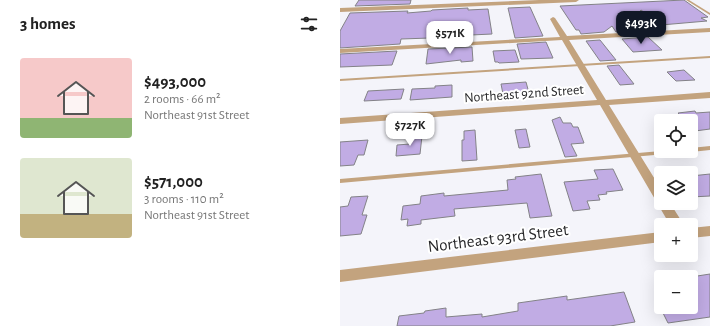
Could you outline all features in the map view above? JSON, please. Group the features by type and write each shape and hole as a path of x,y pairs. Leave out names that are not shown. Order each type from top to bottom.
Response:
{"street":[{"path":"340,10 548,9 576,0"},
{"path":"548,9 654,187"},
{"path":"340,51 710,30"},
{"name":"Northeast 92nd Street","path":"340,121 710,95"},
{"path":"698,232 710,231"},
{"name":"Northeast 93rd Street","path":"340,276 654,238"}],"lane":[{"path":"687,0 710,14"},
{"path":"340,80 710,57"},
{"path":"698,149 710,148"},
{"path":"340,181 654,153"}],"building":[{"path":"359,0 411,0 410,4 355,6"},
{"path":"684,0 708,17 701,18 707,21 661,25 641,10 631,21 641,30 616,32 612,26 604,32 581,34 579,30 576,30 560,6"},
{"path":"530,7 543,36 515,38 508,8"},
{"path":"468,8 468,10 488,9 492,34 471,35 471,40 429,43 430,38 401,39 400,44 340,48 340,31 350,13 408,11 407,13"},
{"path":"648,37 662,50 633,52 622,39"},
{"path":"600,40 616,60 600,61 586,41"},
{"path":"546,42 553,58 521,59 517,44"},
{"path":"472,47 473,61 461,62 461,60 426,64 428,49"},
{"path":"515,50 519,62 495,62 493,51"},
{"path":"397,51 392,65 340,67 340,54"},
{"path":"619,65 634,84 620,85 607,66"},
{"path":"684,70 695,80 676,81 667,72"},
{"path":"526,82 529,93 503,94 501,84"},
{"path":"452,85 452,97 410,100 412,89 435,88 435,86"},
{"path":"404,89 401,99 364,101 368,91"},
{"path":"695,111 696,113 710,112 710,129 698,131 698,114 678,113"},
{"path":"560,117 563,123 571,123 573,127 578,127 584,143 571,144 577,156 565,157 552,120"},
{"path":"526,129 530,147 519,148 515,130"},
{"path":"475,130 477,160 462,161 462,140 464,140 464,131"},
{"path":"422,136 420,154 396,156 397,145 410,144 411,137"},
{"path":"368,140 364,155 358,155 354,165 340,166 340,142"},
{"path":"613,169 623,190 606,192 607,194 598,195 600,200 587,201 590,209 573,211 564,182 598,179 594,170"},
{"path":"541,174 552,216 530,218 527,203 454,209 455,216 421,220 421,224 407,226 408,219 401,220 403,206 420,204 421,196 444,193 444,196 508,190 507,180 516,179 515,177"},
{"path":"710,174 710,196 698,197 698,175"},
{"path":"368,196 362,215 367,215 361,234 340,236 340,207 348,206 351,197"},
{"path":"710,274 710,317 668,323 664,314 698,314 698,276"},
{"path":"624,292 635,322 610,326 397,326 399,316 424,313 425,311 446,308 446,317 482,314 482,317 518,311 518,303 567,296 567,300"}]}
